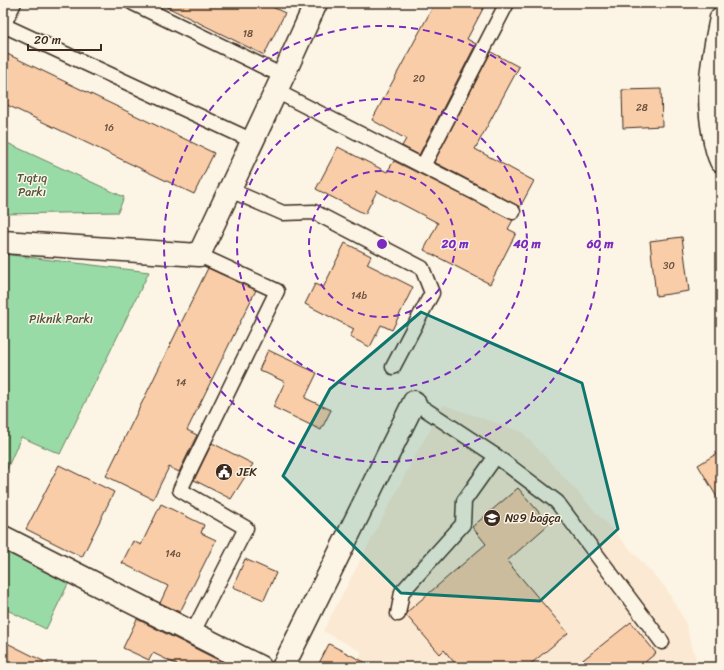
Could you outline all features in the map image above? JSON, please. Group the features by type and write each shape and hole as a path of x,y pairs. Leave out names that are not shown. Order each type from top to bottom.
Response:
{"street":[{"path":"3,242 198,255 253,141 316,3"},
{"path":"721,18 712,62 709,112 716,152 721,161"},
{"path":"283,667 414,402"},
{"path":"3,537 193,632 250,664"}],"lane":[{"path":"14,3 3,25 253,141"},
{"path":"133,3 280,83 423,166 513,212"},
{"path":"423,166 507,3"},
{"path":"230,190 283,213 314,212 422,268 432,294 393,367"},
{"path":"193,632 246,528 180,490 277,292 198,255"},
{"path":"414,402 496,456 556,502 662,642"},
{"path":"398,614 402,592 463,524 464,501 496,456"}],"highlighted area":[{"path":"421,312 582,383 618,529 540,601 401,593 283,476 330,389"}],"shaded area":[{"name":"№9 bağça","path":"443,405 522,432 665,587 685,621 698,667 354,667 362,652 323,631"}],"green space":[{"name":"Tıqtıq Parkı","path":"3,141 124,197 118,212 3,214"},
{"name":"Piknik Parkı","path":"3,254 149,272 60,454 21,437 3,478"},
{"path":"3,548 69,582 46,629 3,608"}],"building":[{"path":"159,3 264,3 285,13 264,55"},
{"path":"435,3 486,3 467,39 476,44 419,155 402,146 406,139 372,120"},
{"path":"3,52 214,153 194,194 3,103"},
{"path":"491,52 519,67 475,149 534,181 520,207 434,162"},
{"path":"661,89 662,126 623,128 622,90"},
{"path":"338,147 387,172 394,161 513,220 508,229 516,233 490,284 424,250 438,223 377,191 365,214 316,189"},
{"path":"682,237 689,291 656,296 650,241"},
{"path":"345,243 371,256 367,264 413,287 392,330 381,325 370,347 350,337 354,329 305,304 315,284 323,288"},
{"path":"208,268 256,290 187,430 197,435 179,472 169,467 153,499 106,476"},
{"path":"268,350 317,373 305,398 331,410 321,430 273,407 285,382 259,370"},
{"name":"JEK","path":"212,443 253,464 231,499 194,480"},
{"path":"721,451 721,504 698,465"},
{"path":"59,465 114,492 82,557 26,529"},
{"path":"518,488 549,524 507,561 568,633 527,667 458,667 444,650 440,654 406,615 407,612 486,544 472,527"},
{"path":"161,504 204,525 201,533 216,540 180,612 160,603 168,586 122,563 133,541 141,545"},
{"path":"245,559 276,573 264,600 233,587"},
{"path":"137,619 232,667 182,667 153,653 149,660 123,648"},
{"path":"631,622 656,653 639,667 574,667"},
{"path":"3,641 55,667 3,667"},
{"path":"329,644 374,667 317,667"}],"place":[{"name":"JEK","path":"224,472"},
{"name":"№9 bağça","path":"492,518"}]}
